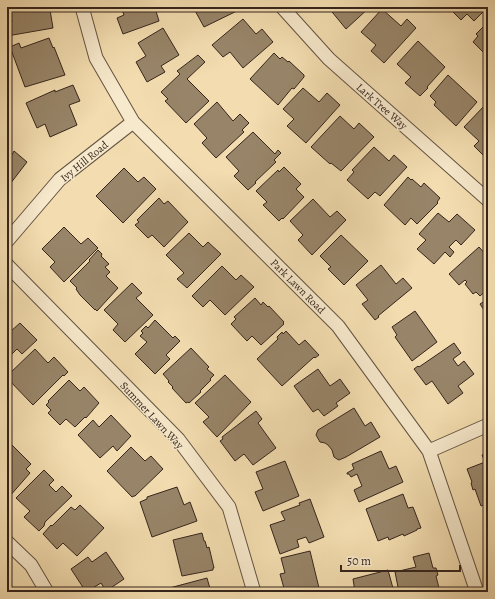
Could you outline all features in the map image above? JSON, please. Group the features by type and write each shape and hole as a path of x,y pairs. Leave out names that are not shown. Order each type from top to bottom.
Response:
{"street":[{"name":"Park Lawn Road","path":"82,7 96,58 133,122 338,326 429,450 477,592"},
{"name":"Lark Tree Way","path":"282,7 329,59 488,200"},
{"name":"Ivy Hill Road","path":"7,241 60,179 133,122"},
{"name":"Summer Lawn Way","path":"7,265 178,439 229,507 254,592"},
{"path":"429,450 488,425"},
{"path":"7,542 31,565 47,592"}],"building":[{"path":"9,7 41,7 42,11 50,10 53,28 7,36 7,23 12,22"},
{"path":"121,7 157,7 155,8 159,21 123,34 117,18 124,15"},
{"path":"193,7 247,7 204,27"},
{"path":"328,7 370,7 346,29"},
{"path":"446,7 488,7 474,21 467,14 461,20"},
{"path":"382,9 401,26 407,19 416,28 384,63 371,51 376,45 361,32"},
{"path":"243,19 256,34 262,29 273,42 243,68 230,52 223,57 212,45"},
{"path":"488,22 488,48 483,52 473,42 478,36 476,34"},
{"path":"163,28 179,55 161,66 165,72 147,82 136,62 146,56 138,43"},
{"path":"49,38 65,75 25,87 10,47 19,43 21,48"},
{"path":"418,41 445,67 420,96 405,83 411,77 397,64"},
{"path":"274,53 280,59 282,57 288,62 289,61 304,75 294,89 292,88 278,105 250,79"},
{"path":"198,55 205,62 187,79 209,101 186,123 165,101 168,99 161,92 180,74 177,71"},
{"path":"448,75 477,102 456,126 434,105 436,102 430,96"},
{"path":"73,85 80,101 69,105 77,125 50,137 45,124 37,128 26,103 55,90 55,92"},
{"path":"303,88 319,102 327,93 340,105 306,143 287,126 294,119 283,109"},
{"path":"217,102 233,121 240,114 249,123 242,130 244,132 216,158 202,143 207,138 194,124"},
{"path":"486,104 488,106 488,157 486,158 474,146 479,141 464,127"},
{"path":"340,116 354,129 359,123 374,137 341,171 331,163 330,164 311,147"},
{"path":"253,132 275,154 278,150 281,153 274,160 276,162 248,190 234,176 239,171 226,157"},
{"path":"374,147 389,161 394,155 407,167 380,196 375,192 368,199 347,180 354,172 352,170"},
{"path":"7,151 12,155 14,151 27,162 7,188"},
{"path":"284,167 301,184 296,189 304,197 283,219 282,218 279,221 263,205 267,202 256,191 278,170 279,172"},
{"path":"124,168 138,182 144,177 156,189 123,223 96,196"},
{"path":"408,177 421,187 424,183 440,198 437,202 438,203 417,224 411,218 405,225 384,205"},
{"path":"159,198 164,204 168,201 188,222 164,247 152,235 148,238 135,225 139,222 137,220"},
{"path":"313,199 330,217 337,211 346,220 312,255 298,240 303,235 290,221"},
{"path":"438,213 449,222 457,214 475,230 461,245 456,240 449,247 454,252 450,257 445,252 434,264 417,249 426,240 419,234"},
{"path":"64,227 81,244 88,238 98,248 64,282 50,267 55,262 42,249"},
{"path":"189,233 203,247 208,242 221,254 187,288 177,279 184,273 166,255"},
{"path":"341,235 368,261 344,285 328,269 331,267 320,256"},
{"path":"479,247 488,257 488,289 480,296 476,292 473,294 465,284 467,282 465,280 459,285 449,274"},
{"path":"98,250 102,254 101,256 109,264 105,267 110,272 106,276 118,288 97,311 80,295 76,289 77,288 70,281 90,261 89,260"},
{"path":"381,265 396,284 403,278 412,288 375,320 362,304 368,300 356,285"},
{"path":"222,266 236,280 241,275 254,287 225,315 210,300 203,307 192,296"},
{"path":"132,283 142,293 136,298 153,315 125,342 113,330 118,324 104,310"},
{"path":"255,298 261,305 263,302 268,307 269,306 284,322 284,324 261,345 252,336 247,341 231,324 236,319 234,317"},
{"path":"488,299 488,316 480,304"},
{"path":"415,311 437,342 412,361 395,337 397,335 392,327"},
{"path":"155,320 173,338 175,336 180,341 166,355 170,359 155,374 135,354 147,342 140,336 143,333 141,331 146,326 148,328"},
{"path":"20,323 37,340 22,354 17,349 7,359 7,326 11,331"},
{"path":"286,331 299,345 305,340 319,355 315,358 314,357 282,386 257,359 278,339 277,337 282,332 283,334"},
{"path":"454,343 461,353 453,359 458,366 464,361 474,374 458,386 463,393 448,404 432,381 426,385 414,369"},
{"path":"191,348 209,367 207,369 214,375 200,391 201,392 189,403 186,403 172,388 173,387 163,374"},
{"path":"35,349 48,363 54,357 68,372 64,376 63,375 33,405 7,378 7,376"},
{"path":"318,369 330,386 340,379 350,393 336,403 338,406 324,416 318,409 313,412 294,386"},
{"path":"225,375 251,402 217,437 203,422 209,417 195,403"},
{"path":"69,380 80,391 84,387 99,403 86,418 85,417 75,427 66,419 60,425 48,413 51,410 46,405 49,402 48,401"},
{"path":"354,408 365,426 371,422 380,437 339,460 334,457 332,450 328,445 320,442 316,435 318,430"},
{"path":"256,411 262,419 258,423 276,448 253,465 244,454 235,461 220,441 223,439 222,437"},
{"path":"111,415 131,436 117,451 113,446 100,458 78,435 93,420 99,427"},
{"path":"10,443 31,464 26,469 30,473 9,497 7,495 7,446"},
{"path":"131,447 145,461 151,456 163,469 135,496 132,497 107,471"},
{"path":"381,451 389,469 396,466 403,482 359,502 354,490 362,486 357,474 351,477 347,473 354,469 352,464"},
{"path":"488,453 488,503 481,506 475,489 473,490 472,482 467,469 485,462 482,455"},
{"path":"285,461 299,496 263,511 255,492 263,489 256,472"},
{"path":"44,470 54,480 49,485 56,492 62,486 72,496 45,522 44,526 39,531 24,517 30,511 16,498"},
{"path":"177,487 184,505 190,502 197,521 152,537 140,502 147,499 147,497"},
{"path":"403,494 408,508 413,507 421,528 404,536 403,534 389,540 388,537 378,541 366,509"},
{"path":"310,499 324,537 309,543 306,537 297,540 299,547 280,554 270,525 285,520 281,512 300,505 299,503"},
{"path":"80,505 104,528 77,556 63,543 57,549 43,534 71,507 75,510"},
{"path":"202,533 207,548 209,547 214,568 213,570 182,576 173,540"},
{"path":"310,551 319,588 305,592 285,592 280,574 285,573 281,558"},
{"path":"106,552 124,579 106,591 101,583 86,592 71,569 88,557 92,562"},
{"path":"429,553 433,568 436,568 438,575 436,576 440,592 399,592 395,572 416,567 413,557"},
{"path":"388,570 394,592 355,592 353,579"},
{"path":"207,578 211,592 162,592 162,590"}]}
